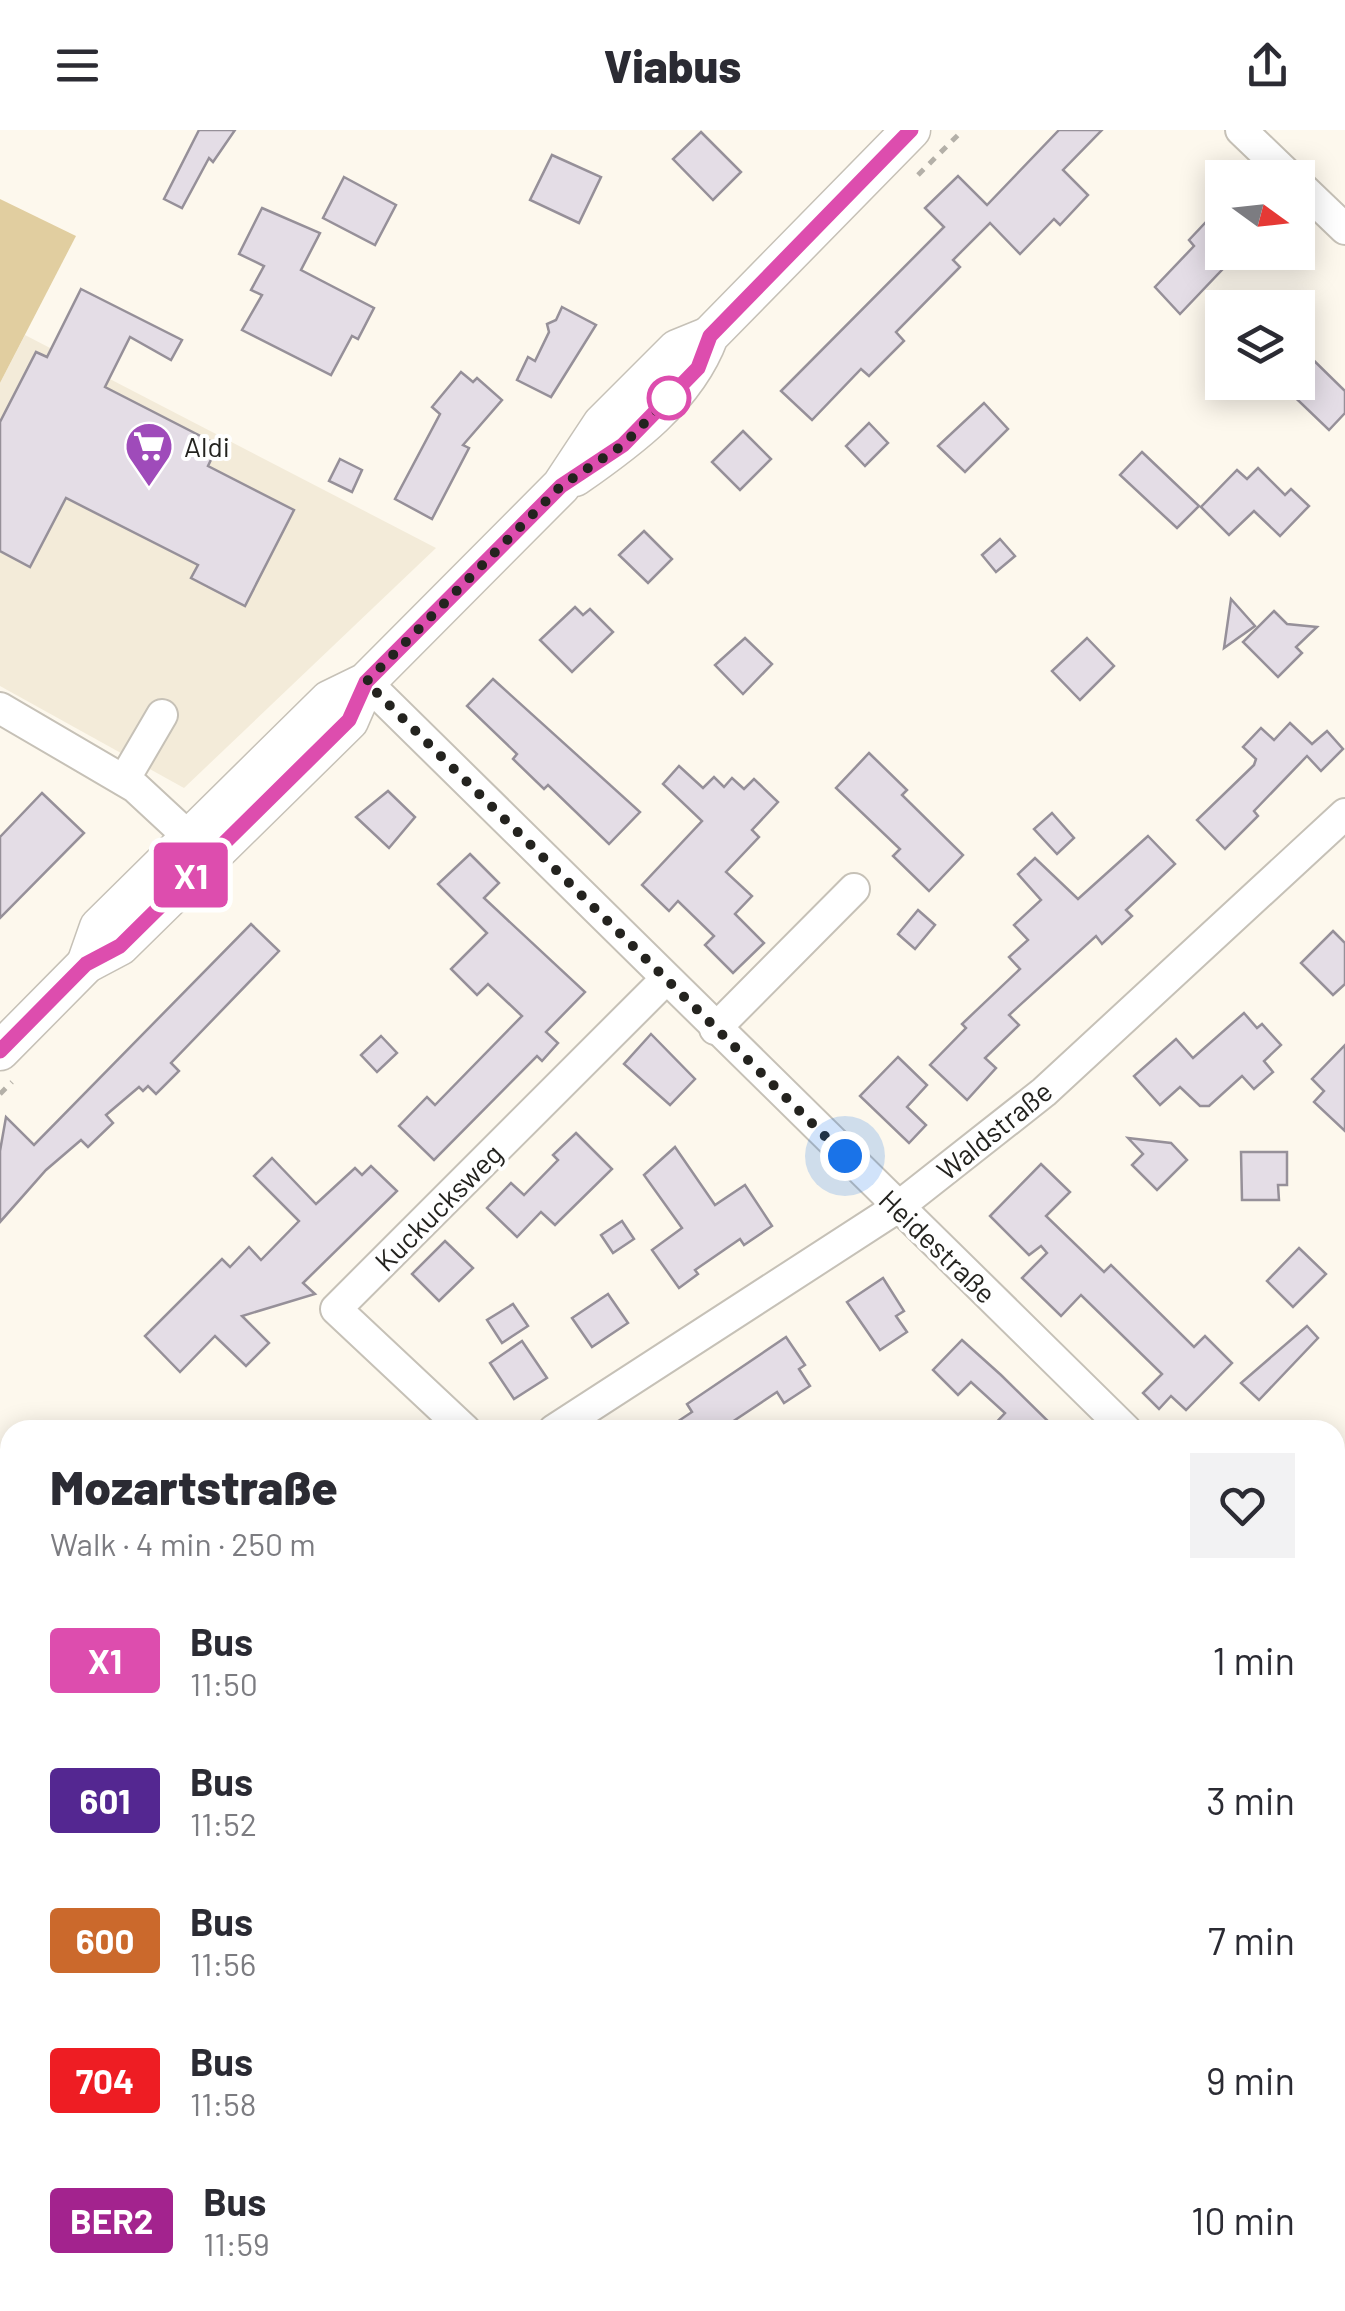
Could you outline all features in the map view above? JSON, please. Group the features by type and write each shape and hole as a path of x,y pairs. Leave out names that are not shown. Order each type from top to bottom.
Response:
{"main road":[{"path":"0,1050 86,964 99,926 200,847 329,700 366,682 561,486 602,424 677,349 710,336 911,130"}],"street":[{"path":"1240,130 1271,160"},
{"path":"1315,200 1345,229"},
{"name":"Heidestraße","path":"366,682 898,1207 1105,1420"},
{"path":"0,708 124,780 200,847"},
{"path":"124,780 162,715"},
{"name":"Waldstraße","path":"569,1420 898,1207 1044,1092 1345,814"},
{"path":"714,1028 854,889"},
{"name":"Kuckucksweg","path":"453,1420 336,1309 665,980"}],"shaded area":[{"path":"25,335 436,548 184,788 0,686 0,383"}],"green space":[{"path":"0,199 76,236 0,383"}],"building":[{"path":"199,130 235,130 213,162 209,158 182,208 164,199"},
{"path":"1059,130 1102,130 1063,170 1088,195 1060,225 1054,219 1020,254 990,223 953,260 960,267 896,332 904,341 869,376 861,369 812,420 781,391 944,227 925,208 958,176 987,205"},
{"path":"701,132 741,172 713,200 673,159"},
{"path":"552,155 601,177 579,223 530,200"},
{"path":"344,177 396,205 375,245 323,218"},
{"path":"262,208 320,233 301,270 374,308 358,339 352,336 331,375 242,330 262,295 251,290 264,266 239,254"},
{"path":"1205,223 1205,270 1222,270 1180,314 1155,287 1194,246 1189,240"},
{"name":"Aldi","path":"81,289 182,340 171,360 130,337 105,387 218,445 208,466 294,510 245,606 191,578 198,565 66,498 30,567 0,551 0,422 36,352 47,357"},
{"path":"562,307 596,325 551,397 517,380 528,357 535,361 549,332 547,324 556,320"},
{"path":"1315,362 1345,391 1345,413 1329,430 1298,400 1315,400"},
{"path":"461,372 473,382 477,378 502,400 463,445 469,448 432,519 395,499 440,414 432,407"},
{"path":"984,403 1008,429 965,472 938,446"},
{"path":"869,423 888,443 865,466 846,446"},
{"path":"743,431 771,459 740,490 712,462"},
{"path":"1142,452 1199,506 1177,528 1120,475"},
{"path":"340,459 362,470 352,492 329,481"},
{"path":"1258,468 1285,495 1291,489 1309,506 1280,536 1254,511 1229,535 1201,507 1237,470 1247,479"},
{"path":"644,531 672,559 648,583 619,555"},
{"path":"1000,539 1015,556 996,572 982,555"},
{"path":"1231,599 1255,626 1224,648"},
{"path":"575,607 583,615 590,609 613,632 572,672 540,640"},
{"path":"1274,611 1287,624 1317,627 1296,647 1302,653 1278,677 1243,642"},
{"path":"745,638 772,664 743,694 715,665"},
{"path":"1087,638 1114,666 1080,700 1052,671"},
{"path":"493,679 640,812 609,844 548,785 544,789 513,759 517,754 467,706"},
{"path":"1290,723 1312,744 1327,731 1343,749 1321,771 1307,756 1254,811 1258,816 1225,849 1197,820 1254,765 1256,759 1243,747 1261,728 1274,740"},
{"path":"869,753 907,790 902,795 963,855 929,891 893,856 900,849 836,788"},
{"path":"679,766 703,788 714,777 724,787 732,778 744,789 754,779 778,802 752,830 759,837 726,872 752,896 735,914 764,943 733,973 705,945 714,936 678,901 669,911 642,885 702,821 663,784"},
{"path":"388,791 415,817 389,848 356,817"},
{"path":"42,793 84,833 0,918 0,837"},
{"path":"1052,813 1074,838 1057,854 1034,829"},
{"path":"1148,836 1175,864 1126,910 1132,916 1102,944 1096,936 1009,1015 1019,1025 985,1058 996,1068 967,1100 930,1065 966,1028 962,1024 1020,969 1009,957 1028,940 1014,925 1041,900 1018,874 1035,858 1078,899"},
{"path":"470,854 499,883 484,898 585,992 546,1032 558,1043 542,1061 537,1056 434,1160 399,1126 427,1097 435,1105 522,1016 488,984 477,995 451,969 487,933 438,884"},
{"path":"918,910 935,925 915,949 898,934"},
{"path":"251,924 279,951 171,1063 179,1071 156,1094 148,1086 143,1091 139,1087 106,1115 113,1123 88,1147 81,1140 46,1170 0,1222 0,1151 6,1117 34,1145"},
{"path":"1333,931 1345,943 1345,984 1333,995 1301,963"},
{"path":"1244,1013 1257,1028 1262,1024 1281,1045 1264,1061 1273,1072 1254,1089 1242,1076 1209,1106 1200,1106 1180,1087 1160,1105 1134,1076 1176,1039 1193,1058"},
{"path":"651,1034 695,1079 670,1105 624,1064"},
{"path":"381,1036 397,1053 377,1072 361,1055"},
{"path":"1345,1045 1345,1131 1314,1102 1324,1091 1312,1079"},
{"path":"898,1057 927,1085 907,1107 926,1125 909,1143 860,1096"},
{"path":"576,1133 612,1169 555,1225 541,1212 517,1237 487,1208 511,1183 524,1195 558,1160 553,1155"},
{"path":"1128,1138 1171,1143 1187,1160 1157,1190 1132,1165 1143,1154"},
{"path":"675,1147 715,1205 745,1185 772,1226 744,1245 740,1239 695,1270 698,1274 679,1288 652,1250 682,1228 644,1175"},
{"path":"1241,1152 1287,1152 1287,1185 1278,1185 1279,1200 1242,1200"},
{"path":"272,1158 316,1204 355,1168 362,1175 371,1166 397,1191 303,1283 315,1294 242,1316 269,1343 246,1366 215,1336 180,1372 145,1336 222,1259 230,1267 249,1247 261,1260 299,1221 254,1176"},
{"path":"1041,1164 1070,1192 1046,1216 1104,1272 1111,1265 1194,1347 1205,1336 1232,1363 1186,1410 1171,1396 1159,1409 1143,1393 1162,1374 1081,1295 1061,1316 1022,1278 1047,1253 1041,1246 1029,1255 990,1216"},
{"path":"622,1221 634,1239 613,1253 601,1235"},
{"path":"445,1241 473,1268 439,1301 412,1274"},
{"path":"1299,1248 1326,1274 1293,1307 1267,1281"},
{"path":"883,1278 904,1311 896,1316 907,1332 880,1350 847,1302"},
{"path":"608,1294 628,1323 592,1347 572,1318"},
{"path":"513,1304 528,1326 502,1343 487,1320"},
{"path":"1307,1326 1318,1338 1259,1400 1241,1383"},
{"path":"786,1337 805,1365 799,1369 810,1386 784,1403 777,1392 735,1420 680,1420 692,1412 687,1404"},
{"path":"962,1340 1047,1420 998,1420 1005,1413 971,1382 958,1395 933,1370"},
{"path":"522,1341 547,1378 514,1399 490,1363"}],"bus line":[{"name":"X1","path":"0,1051 86,964 120,946 349,720 366,682 561,486 623,445 698,368 710,336 911,130"}],"place":[{"name":"Aldi","path":"149,488"}],"route":[{"path":"669,398 623,445 561,486 366,682 845,1156"}]}
